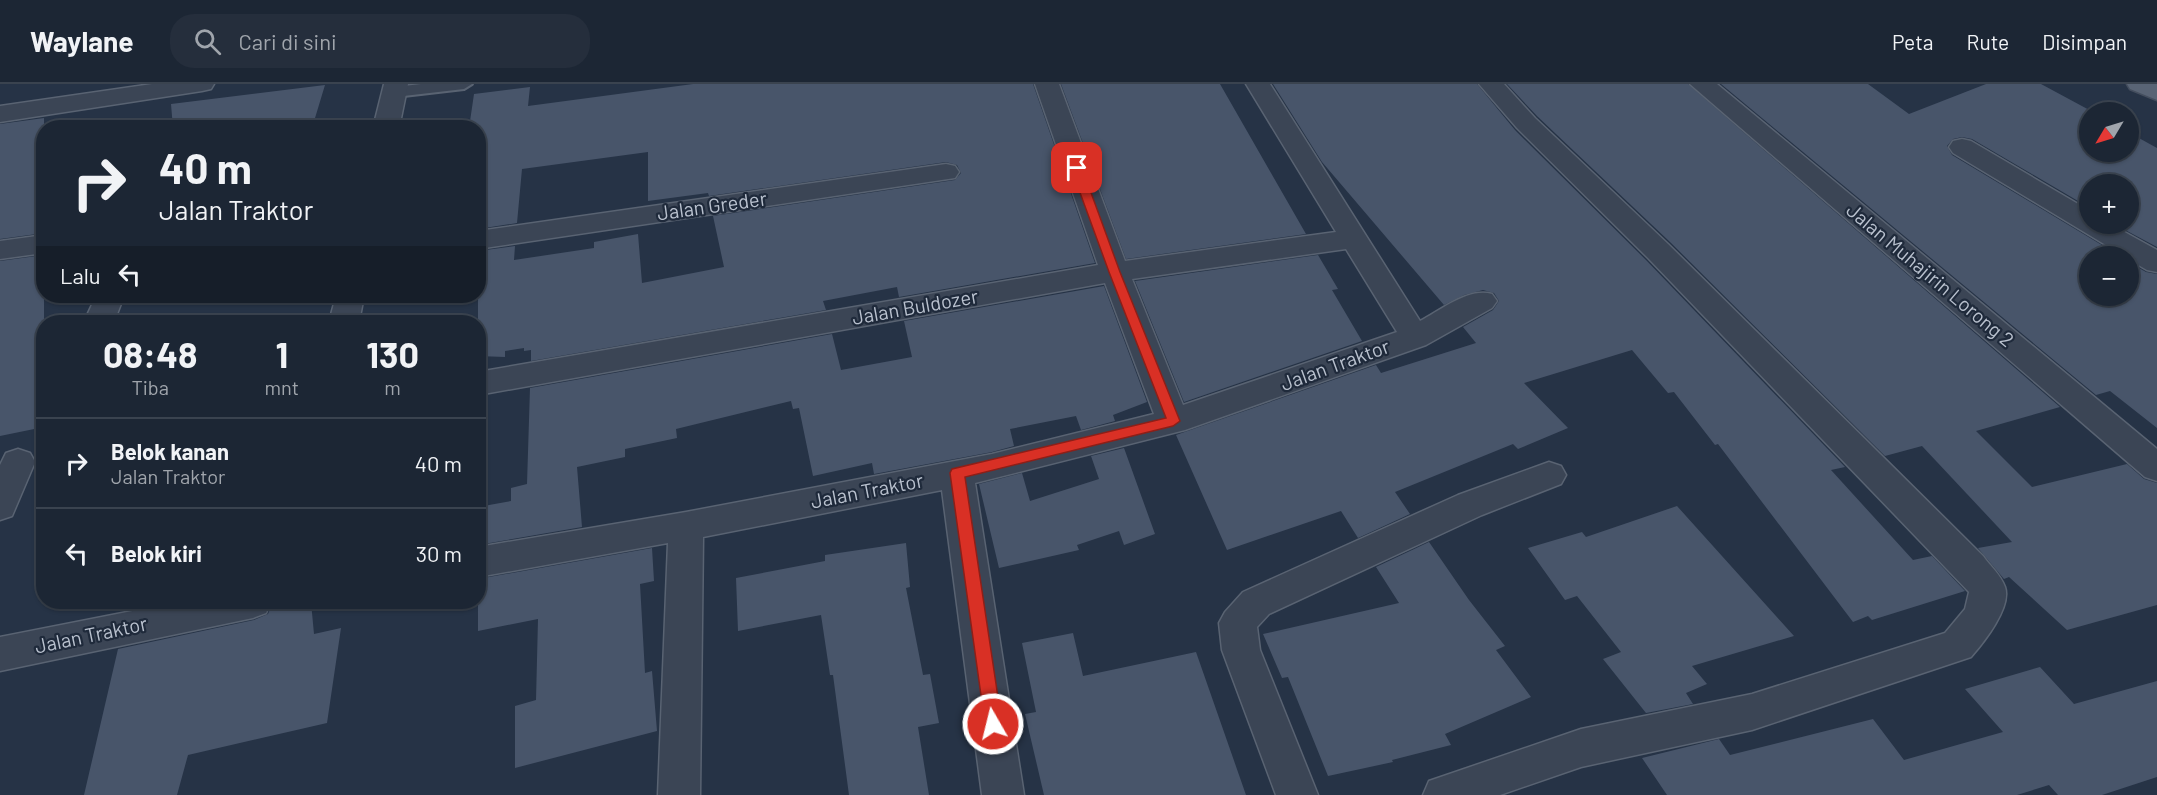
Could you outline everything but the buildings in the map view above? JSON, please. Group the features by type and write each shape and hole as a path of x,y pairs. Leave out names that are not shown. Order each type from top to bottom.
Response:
{"main road":[{"path":"2139,84 2157,93"}],"street":[{"path":"0,114 116,90 202,84"},
{"path":"1047,84 1114,272 1173,421"},
{"path":"1258,84 1415,337"},
{"path":"1444,795 1581,748 1752,712 1958,645 1976,626 1987,607 1988,589 1970,567 1658,251 1526,123 1491,84"},
{"name":"Jalan Muhajirin Lorong 2","path":"1702,84 2157,468"},
{"path":"388,120 396,88"},
{"path":"1962,147 2079,216"},
{"name":"Jalan Greder","path":"486,239 946,172"},
{"path":"2108,234 2157,263"},
{"name":"Jalan Buldozer","path":"486,383 1114,272 1353,239"},
{"path":"0,250 36,245"},
{"name":"Jalan Traktor","path":"486,561 686,526 992,467 1173,421 1415,337 1482,301"},
{"path":"0,506 21,462"},
{"path":"957,473 1003,795"},
{"path":"1297,795 1241,650 1238,623 1256,603 1470,505 1549,475"},
{"path":"679,795 686,526"},
{"name":"Jalan Traktor","path":"0,654 219,609"}],"lane":[{"path":"396,88 464,84"}],"route":[{"path":"993,724 957,473 992,467 1173,421 1114,272 1077,168"}]}
